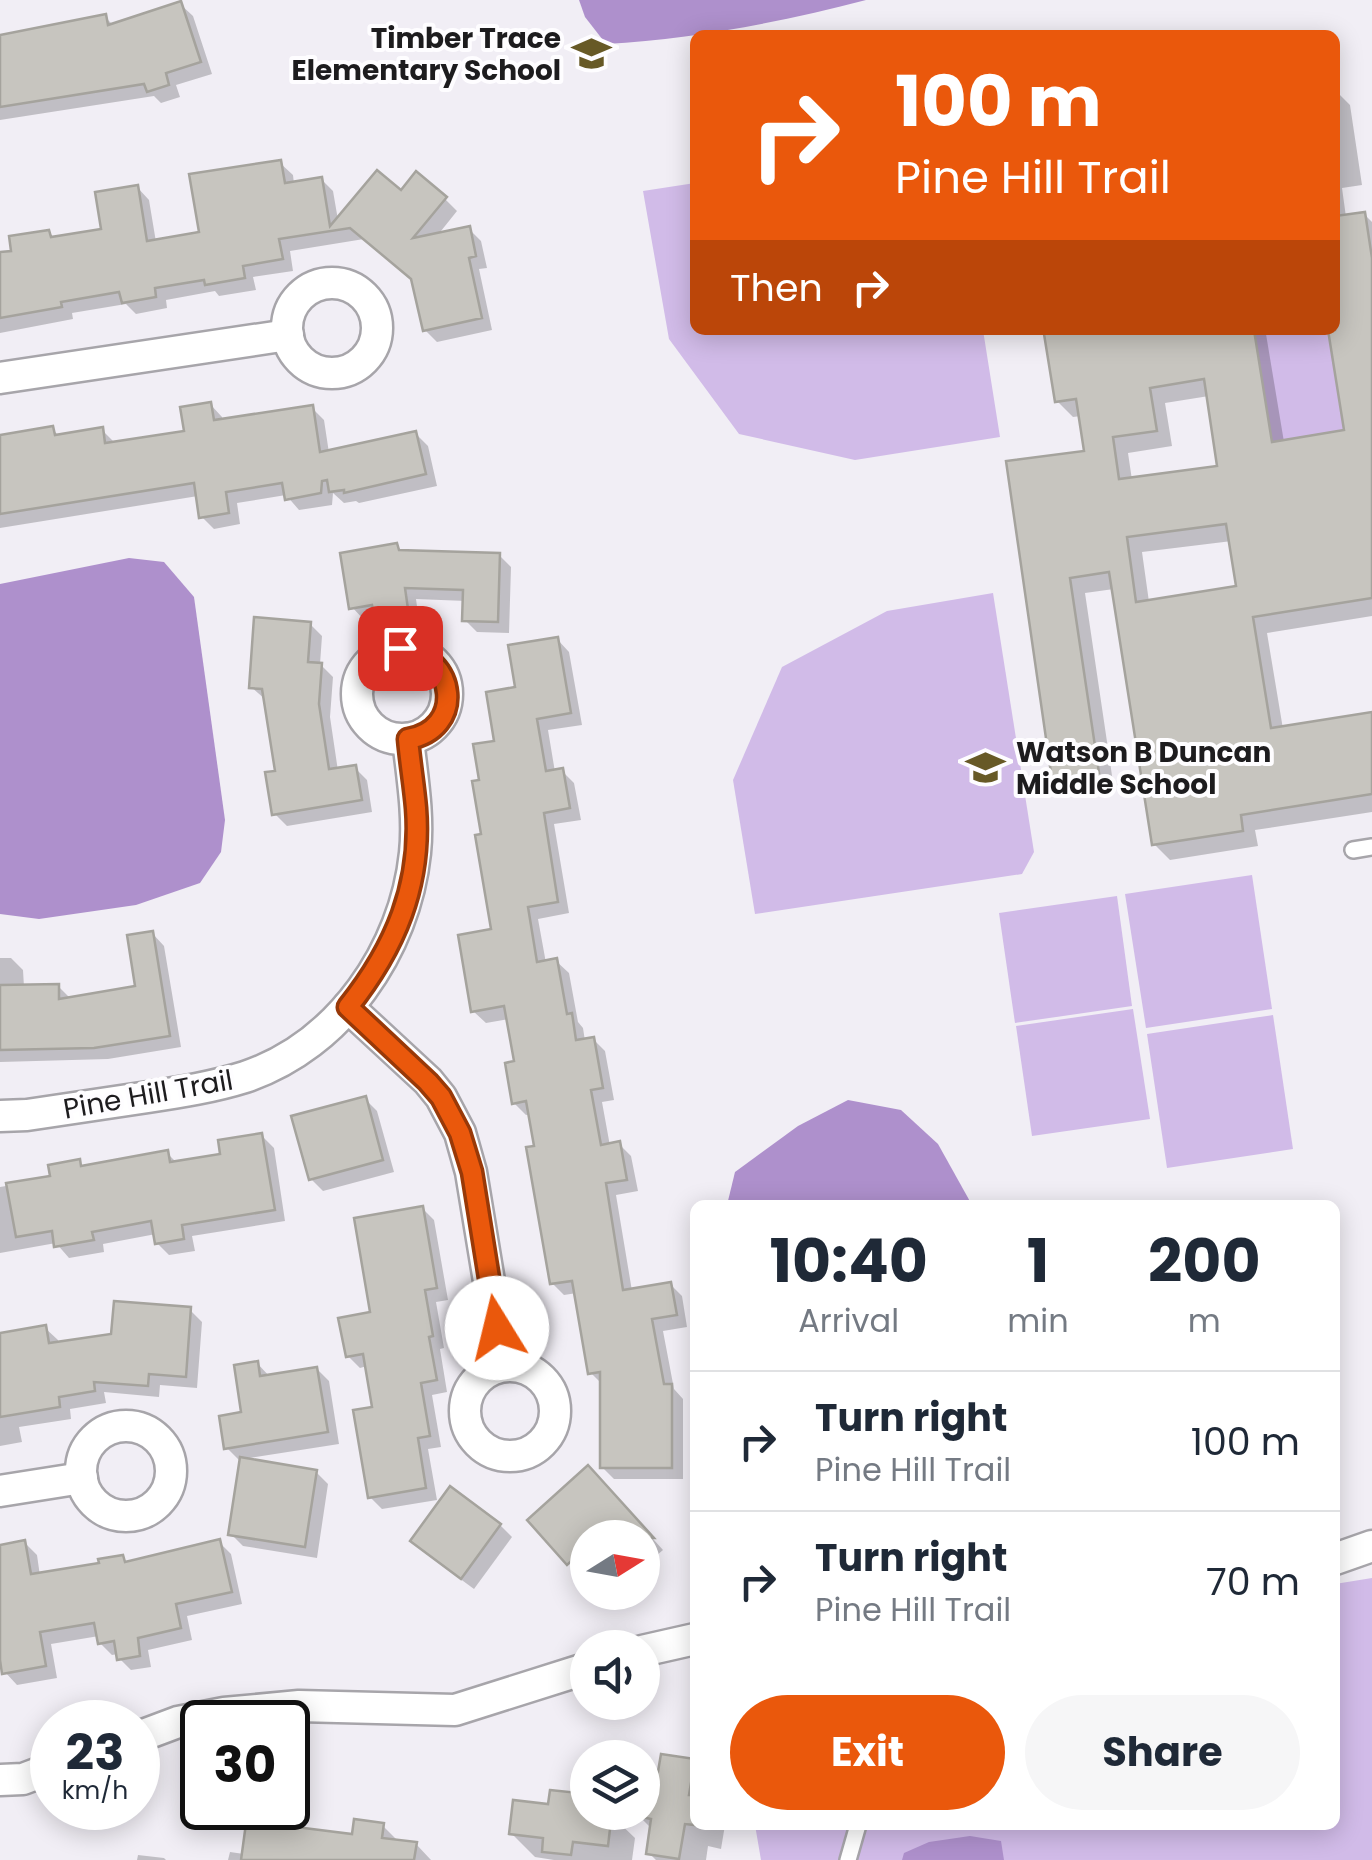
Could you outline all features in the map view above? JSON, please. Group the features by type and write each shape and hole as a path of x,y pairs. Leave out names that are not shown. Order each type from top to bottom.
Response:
{"street":[{"path":"0,378 288,336"},
{"name":"Pine Hill Trail","path":"0,1116 212,1087 286,1058 348,1007 390,946 410,890 416,810 408,739"},
{"path":"348,1007 428,1082 441,1097 460,1133 472,1172 503,1366"},
{"path":"0,1491 82,1478"},
{"path":"1340,1558 1372,1546"},
{"path":"660,1648 690,1640"},
{"path":"160,1729 224,1713 298,1706 456,1710 570,1674"},
{"path":"0,1780 30,1775"}],"lane":[{"path":"1353,850 1372,847"},
{"path":"848,1860 856,1830"}],"shaded area":[{"path":"579,0 866,0 737,28 690,30 690,35 606,44 585,17"},
{"path":"690,184 690,335 984,335 1000,437 855,460 739,434 669,339 643,191"},
{"path":"1255,335 1329,335 1344,430 1271,442"},
{"path":"129,558 164,562 194,597 225,820 221,852 200,883 136,905 39,919 0,914 0,584"},
{"path":"993,593 1034,852 1022,874 755,914 733,780 782,667 887,611"},
{"path":"1252,875 1272,1009 1146,1028 1125,894"},
{"path":"1117,896 1132,1006 1015,1023 999,913"},
{"path":"1133,1009 1150,1119 1032,1136 1016,1026"},
{"path":"1273,1015 1293,1149 1167,1168 1147,1034"},
{"path":"848,1100 901,1110 938,1144 969,1200 728,1200 735,1172 798,1126"},
{"path":"1372,1578 1372,1860 761,1860 756,1830 1340,1830 1340,1583"},
{"path":"970,1836 1001,1841 1004,1860 902,1860 904,1853 929,1842"}],"building":[{"path":"181,1 201,62 166,73 169,85 147,92 144,84 0,107 0,35 106,14 108,25"},
{"path":"281,160 285,183 322,177 330,226 377,170 401,190 416,171 447,197 413,238 470,226 476,256 469,258 482,318 423,331 411,279 350,228 279,239 283,259 243,266 245,278 155,288 156,297 122,303 119,292 0,318 0,252 11,251 9,236 49,230 51,237 101,229 95,192 138,185 147,241 199,232 189,174"},
{"path":"1365,212 1372,258 1372,598 1253,617 1271,728 1372,712 1372,794 1241,815 1243,831 1152,845 1109,572 1070,578 1099,773 1052,780 1006,461 1084,451 1076,399 1055,402 1044,335 1255,335 1272,442 1344,430 1329,335 1340,335 1340,215","holes":["1204,379 1217,466 1119,479 1113,437 1157,431 1150,388","1226,524 1236,586 1136,602 1127,537"]},
{"path":"211,402 214,420 313,405 320,452 416,431 426,474 344,493 329,492 327,480 322,481 321,493 285,500 282,483 226,492 229,513 199,518 194,483 0,514 0,435 53,426 55,435 103,427 105,443 184,431 180,407"},
{"path":"397,543 399,550 500,553 498,622 462,621 463,590 405,588 408,609 374,615 372,605 349,609 340,553"},
{"path":"254,617 311,622 308,662 322,663 319,704 329,769 356,765 362,800 272,815 265,772 275,771 262,689 249,688"},
{"path":"558,637 571,713 537,719 546,771 563,768 570,808 544,813 558,902 528,907 537,962 557,958 576,1040 594,1037 603,1088 591,1090 601,1145 620,1141 627,1180 606,1183 623,1290 671,1282 677,1315 652,1319 664,1384 672,1384 672,1468 600,1468 600,1372 588,1374 572,1281 550,1284 526,1147 534,1146 526,1101 512,1104 505,1063 514,1061 504,1006 471,1012 458,935 491,929 475,835 481,834 472,781 479,780 473,744 494,741 486,692 515,687 508,645"},
{"path":"153,931 170,1036 94,1048 0,1050 0,985 59,984 59,999 135,986 127,935"},
{"path":"366,1096 383,1160 309,1180 291,1116"},
{"path":"262,1133 275,1210 182,1225 184,1239 155,1244 151,1221 92,1232 94,1240 54,1247 52,1231 16,1237 6,1183 50,1176 48,1165 80,1159 81,1166 168,1150 170,1162 220,1154 218,1140"},
{"path":"423,1206 437,1288 425,1290 437,1380 421,1383 430,1436 418,1438 426,1488 368,1498 353,1410 372,1407 363,1354 346,1357 338,1318 370,1312 354,1218"},
{"path":"114,1301 191,1307 186,1377 149,1374 148,1386 94,1382 95,1391 59,1397 60,1407 0,1417 0,1333 46,1325 49,1343 111,1334"},
{"path":"258,1361 260,1376 317,1367 328,1432 224,1449 219,1416 241,1412 234,1365"},
{"path":"240,1457 317,1470 305,1547 228,1535"},
{"path":"588,1465 638,1520 570,1520 567,1565 527,1520"},
{"path":"450,1486 501,1524 461,1579 410,1541"},
{"path":"220,1539 232,1592 176,1604 181,1628 138,1638 140,1656 117,1660 114,1641 98,1644 94,1623 40,1632 46,1666 2,1674 0,1545 25,1540 31,1574 123,1555 125,1562"},
{"path":"661,1754 690,1758 690,1824 685,1824 679,1859 646,1854 649,1830 660,1830"},
{"path":"550,1790 570,1792 570,1830 610,1830 608,1846 573,1842 571,1855 542,1852 543,1838 509,1834 513,1800 548,1804"},
{"path":"354,1819 384,1823 382,1838 417,1842 414,1860 241,1860 245,1830 310,1829 352,1834"}],"place":[{"name":"Timber Trace Elementary School","path":"591,54"},
{"name":"Watson B Duncan Middle School","path":"986,768"}],"route":[{"path":"400,648 416,651 434,662 443,675 446,705 440,720 430,730 408,739 416,810 410,890 390,946 348,1007 428,1082 452,1115 472,1172 497,1328"}]}
